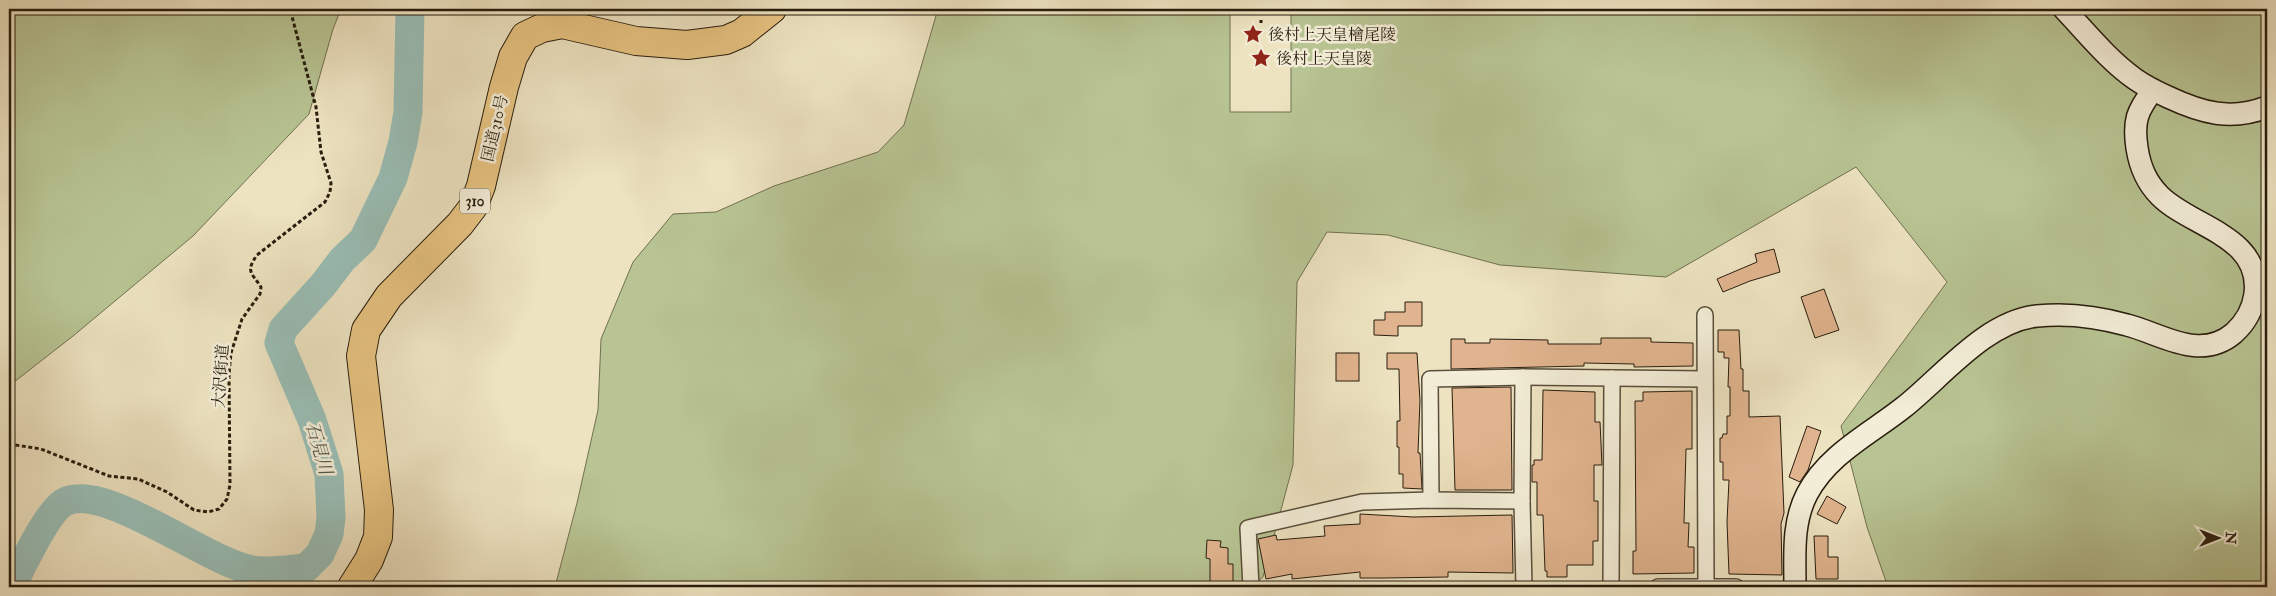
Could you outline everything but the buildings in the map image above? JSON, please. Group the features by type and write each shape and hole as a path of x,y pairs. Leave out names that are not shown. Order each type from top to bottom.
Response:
{"highway":[{"name":"国道310号","path":"352,587 370,560 378,538 379,510 361,356 366,330 389,296 460,224 472,207 481,186 504,87 513,57 525,36 542,28 562,24 636,41 687,45 726,40 742,33 772,9"}],"street":[{"path":"2064,9 2120,67 2135,79 2154,90 2192,108 2212,114 2236,115 2267,107"},
{"path":"1795,587 1794,545 1799,511 1821,473 1846,449 1905,407 1944,372 1993,334 2023,319 2037,316 2068,316 2126,324 2182,345 2200,346 2223,340 2233,334 2245,320 2252,306 2255,292 2254,276 2248,260 2234,242 2161,198 2147,181 2142,170 2136,142 2136,121 2139,108 2154,90"},
{"path":"1705,315 1706,586"},
{"path":"1431,500 1430,379 1523,377 1704,379"},
{"path":"1523,377 1522,501 1524,587"},
{"path":"1611,587 1612,378"},
{"path":"1251,587 1248,528 1362,502 1431,500 1522,501"},
{"path":"1658,587 1736,587"}],"path":[{"name":"大沢街道","path":"9,444 41,449 109,476 138,478 167,492 194,510 208,512 219,509 227,499 230,485 229,374 231,353 242,319 260,294 260,287 252,277 251,263 256,255 325,202 331,183 320,145 316,107 290,9"}],"green space":[{"path":"9,9 341,9 333,29 309,114 193,236 73,336 9,386"},
{"path":"938,9 1230,9 1230,112 1291,112 1291,9 2267,9 2267,587 1888,587 1867,527 1841,426 1947,282 1856,167 1666,277 1500,265 1388,235 1327,232 1297,282 1293,465 1263,577 1251,587 555,587 577,503 598,410 601,339 633,262 673,214 716,212 774,186 878,152 904,125"}],"waterway":[{"name":"石見川","path":"12,587 34,542 49,518 63,503 80,499 102,502 128,512 209,553 252,570 272,571 306,568 320,554 329,534 331,518 329,474 312,420 279,343 283,329 323,285 342,260 363,240 393,178 403,142 408,112 410,9"}],"place":[{"name":"後村上天皇檜尾陵","path":"1253,34"},
{"name":"後村上天皇陵","path":"1261,58"}]}
